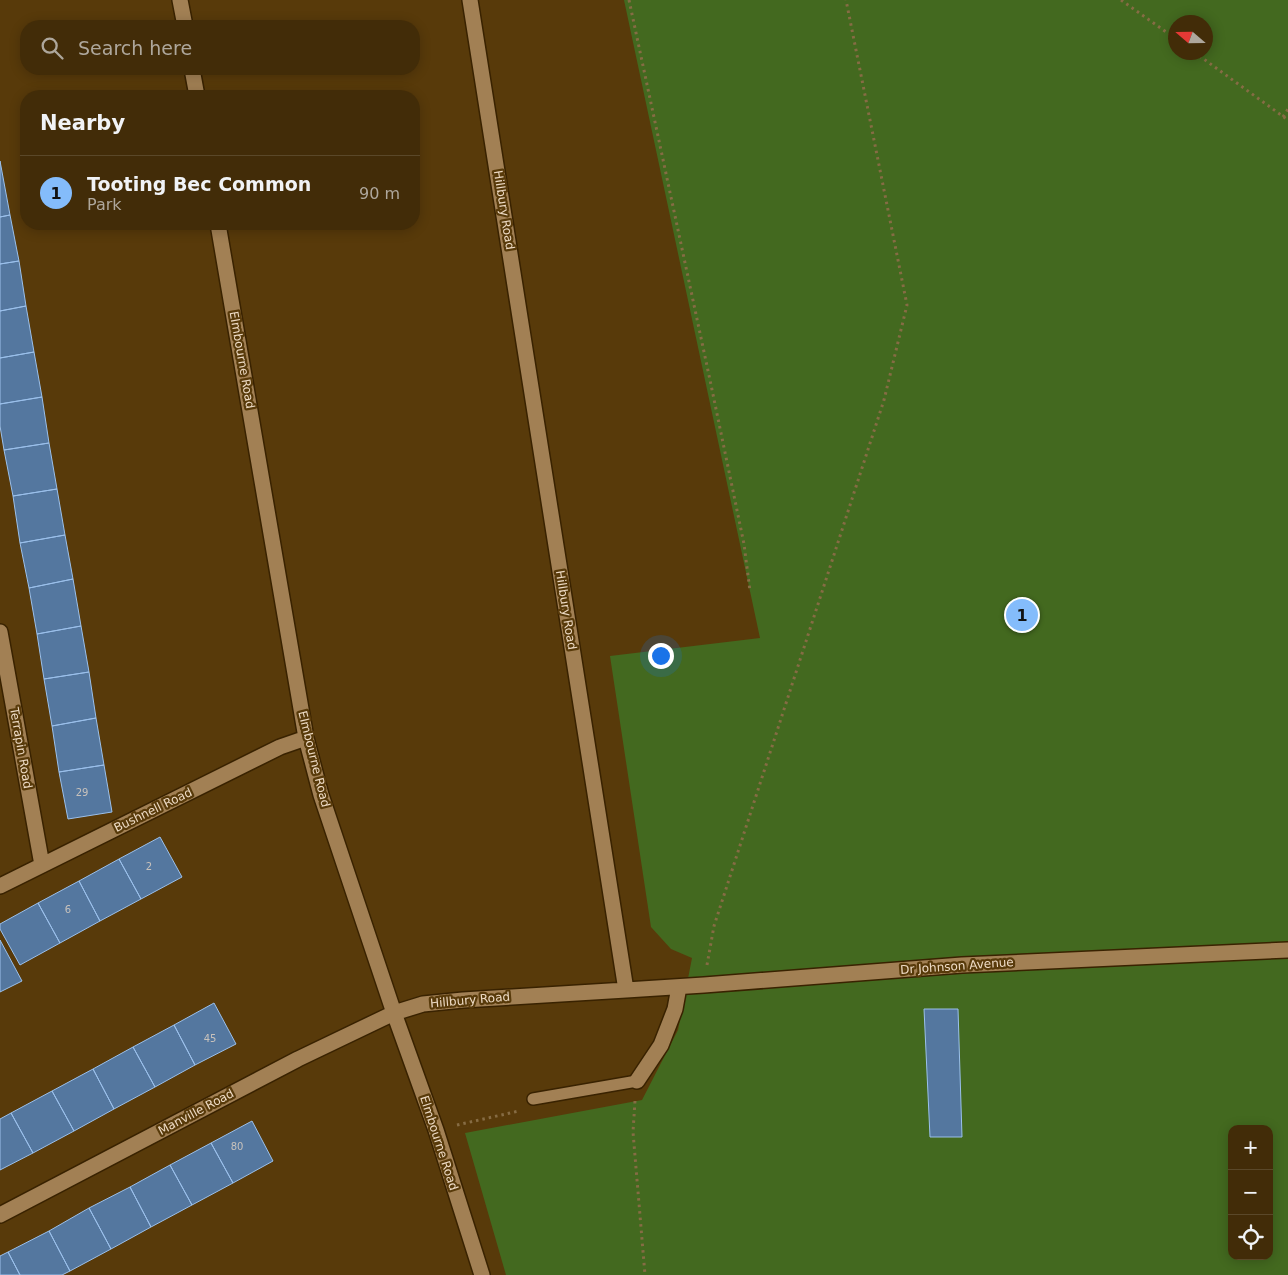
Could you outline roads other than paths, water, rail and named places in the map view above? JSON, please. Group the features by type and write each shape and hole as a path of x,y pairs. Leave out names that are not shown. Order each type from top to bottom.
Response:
{"street":[{"path":"180,0 183,20"},
{"name":"Hillbury Road","path":"394,1013 431,1003 626,990 470,0"},
{"path":"193,75 195,90"},
{"name":"Elmbourne Road","path":"219,230 306,738 321,795 394,1013 436,1130 482,1275"},
{"name":"Terrapin Road","path":"0,632 42,865"},
{"name":"Bushnell Road","path":"0,886 280,747 306,738"},
{"name":"Dr Johnson Avenue","path":"626,990 962,965 1288,950"},
{"path":"637,1081 660,1045 675,1010 679,987"},
{"name":"Manville Road","path":"0,1215 298,1059 394,1013"}],"lane":[{"path":"533,1099 637,1081"}],"place":[{"name":"Tooting Bec Common","path":"1022,615"}]}
